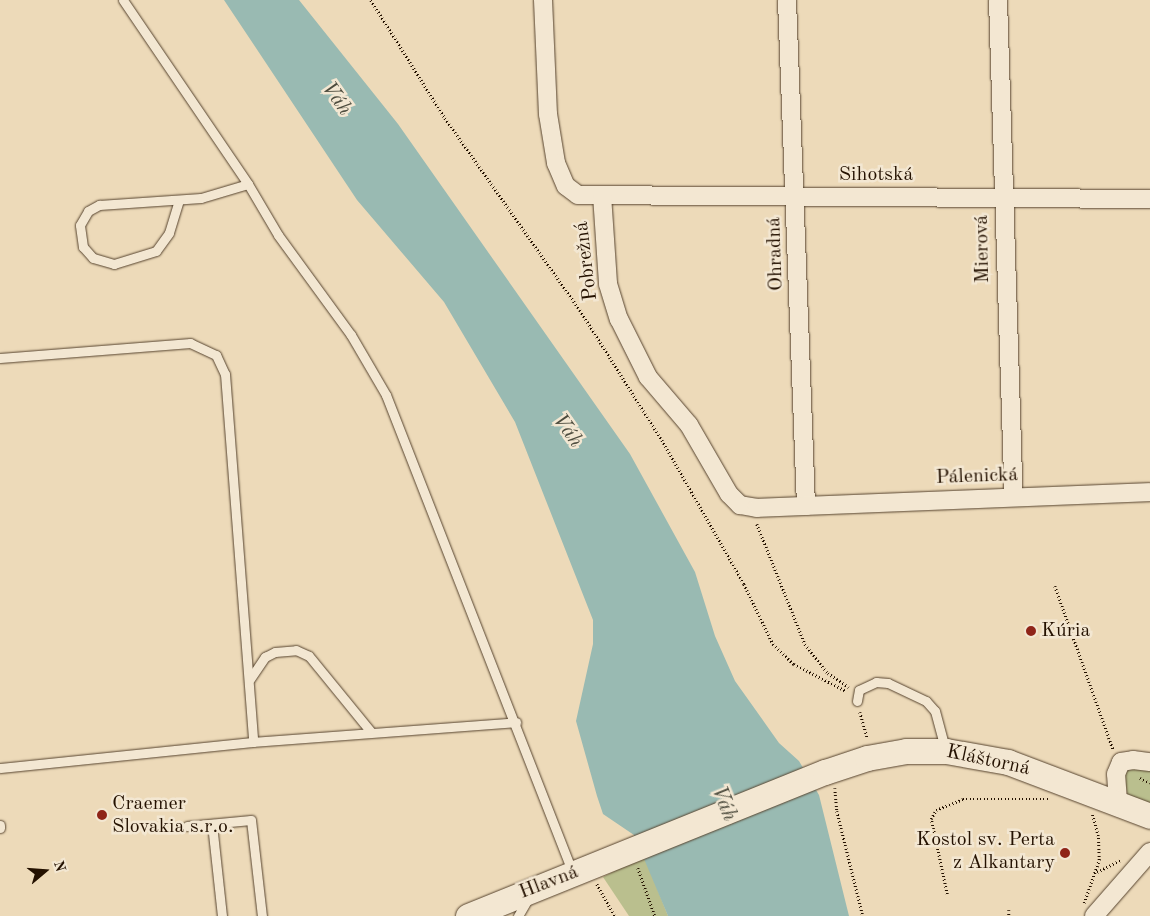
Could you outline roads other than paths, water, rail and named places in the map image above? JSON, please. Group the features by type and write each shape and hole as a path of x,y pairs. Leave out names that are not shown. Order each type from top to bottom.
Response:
{"street":[{"name":"Pobrežná","path":"543,0 548,114 557,169 572,192 602,195 608,284 618,319 648,377 689,425 729,494 740,506 752,508 806,506"},
{"name":"Ohradná","path":"787,0 796,195 806,506"},
{"name":"Mierová","path":"998,0 1014,496"},
{"name":"Sihotská","path":"602,195 1150,199"},
{"name":"Pálenická","path":"806,506 1014,496 1150,492"},
{"name":"Kláštorná","path":"829,771 867,758 906,751 946,751 981,755 1023,767 1107,807 1150,816"},
{"path":"1107,807 1121,762 1133,760 1150,762"},
{"name":"Hlavná","path":"468,916 829,771"},
{"path":"1088,914 1150,852"}],"lane":[{"path":"124,0 248,184 278,235 351,335 386,395 516,722 581,870"},
{"path":"179,200 169,233 156,251 114,264 93,258 83,247 80,225 88,211 99,204 201,198 248,184"},
{"path":"0,358 190,342 216,355 225,374 250,681 253,742"},
{"path":"250,681 254,670 265,658 275,652 296,650 308,656 371,732"},
{"path":"857,697 867,684 882,682 926,701 935,711 946,751"},
{"path":"0,768 253,742 516,722"},
{"path":"187,826 251,820 262,916"},
{"path":"212,824 222,916"},
{"path":"518,916 532,890"}],"water":[{"name":"Váh","path":"224,0 299,0 398,124 630,454 695,572 715,636 735,681 779,743 799,761 819,795 849,916 668,916 634,835 603,814 597,796 576,721 593,644 593,620 515,422 444,302 357,200"}],"place":[{"name":"Kúria","path":"1031,631"},
{"name":"Craemer Slovakia s.r.o.","path":"102,815"},
{"name":"Kostol sv. Perta z Alkantary","path":"1065,853"}]}
